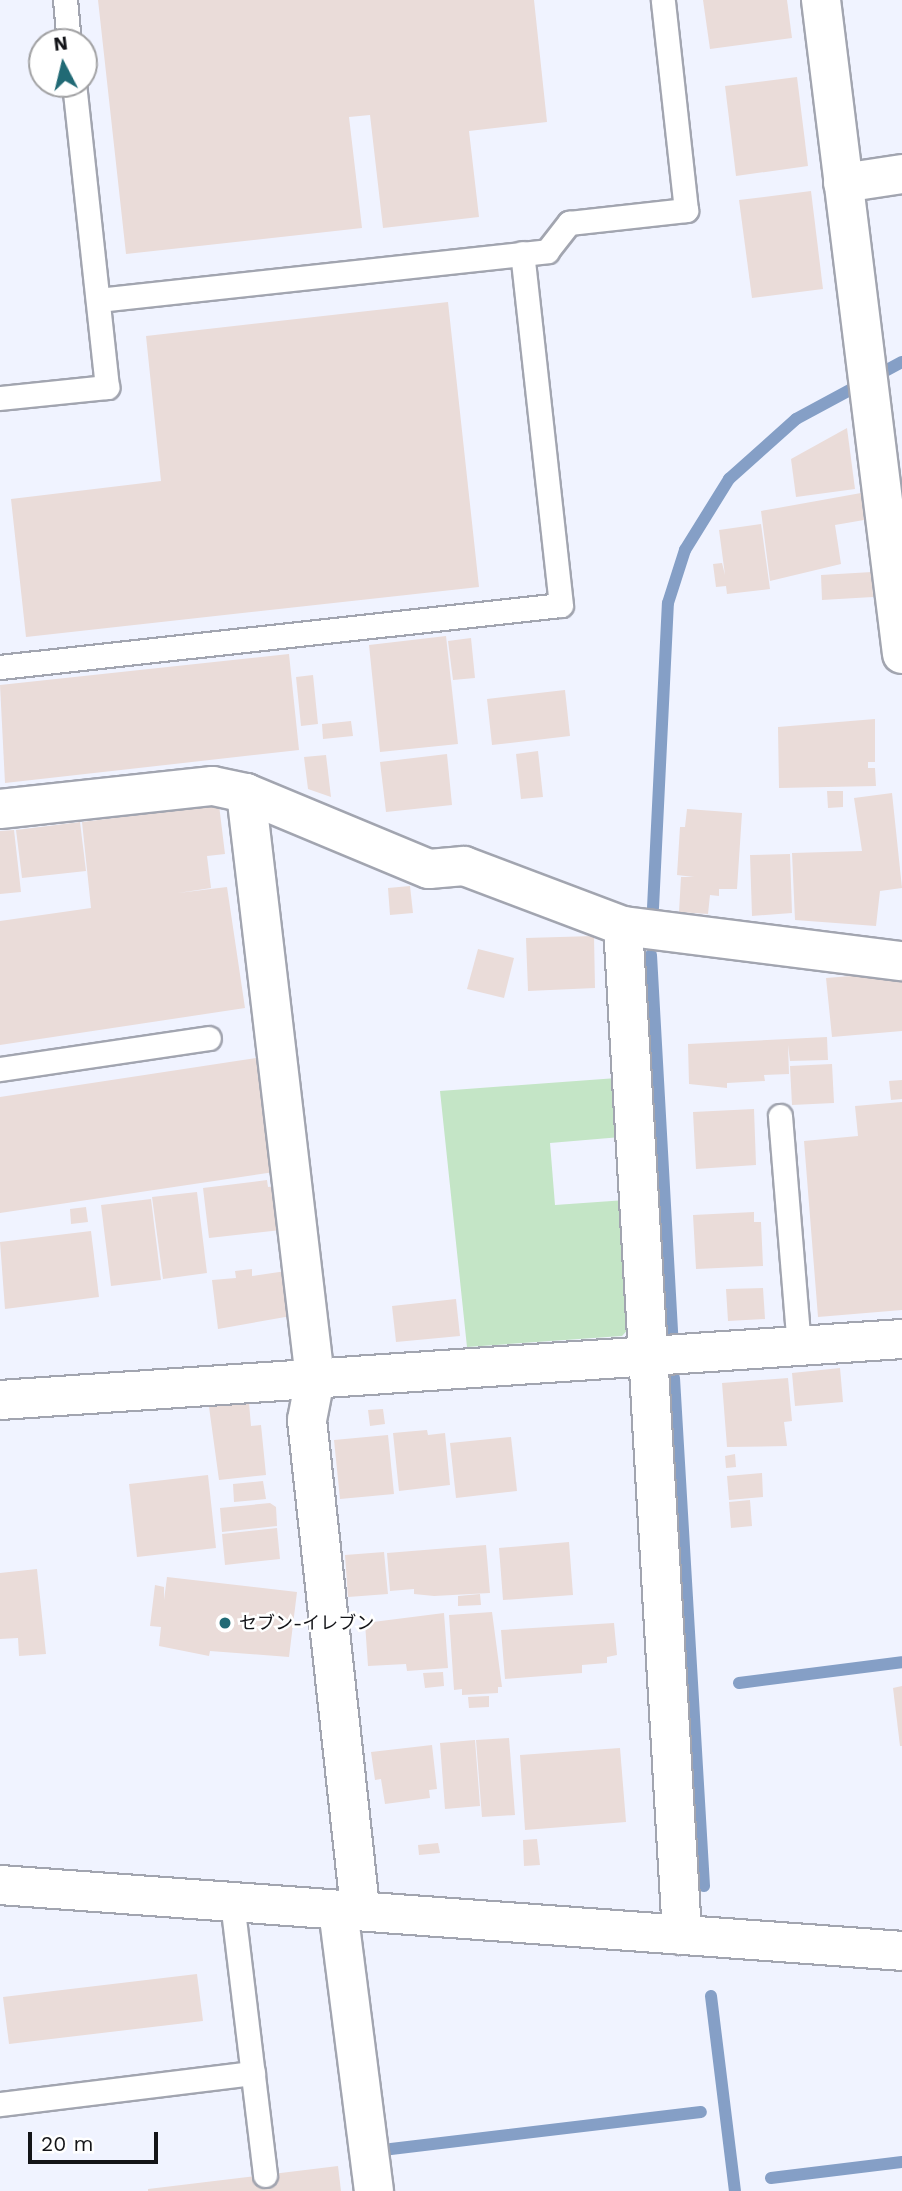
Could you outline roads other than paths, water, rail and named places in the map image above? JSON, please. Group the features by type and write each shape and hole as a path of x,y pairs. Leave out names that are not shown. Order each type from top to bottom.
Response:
{"street":[{"path":"821,0 868,381 898,586 902,654"},
{"path":"844,183 902,174"},
{"path":"0,809 213,786 246,793 429,869 464,866 622,926 902,961"},
{"path":"246,793 315,1379 307,1420 374,2191"},
{"path":"622,926 682,1935"},
{"path":"0,1400 902,1339"},
{"path":"0,1885 902,1951"}],"lane":[{"path":"65,0 68,28"},
{"path":"98,300 547,251 569,223 686,210 663,0"},
{"path":"0,398 107,387 76,98"},
{"path":"0,667 561,605 522,253"},
{"path":"0,1069 209,1038"},
{"path":"780,1116 799,1346"},
{"path":"232,1902 265,2175"},
{"path":"0,2104 253,2073"}],"waterway":[{"path":"653,908 668,603 685,550 729,479 796,419 902,362"},
{"path":"651,955 672,1336"},
{"path":"674,1378 704,1886"},
{"path":"739,1683 902,1662"},
{"path":"711,1996 735,2191"},
{"path":"391,2149 701,2112"},
{"path":"771,2178 902,2162"}],"place":[{"name":"セブン-イレブン","path":"225,1623"}]}
